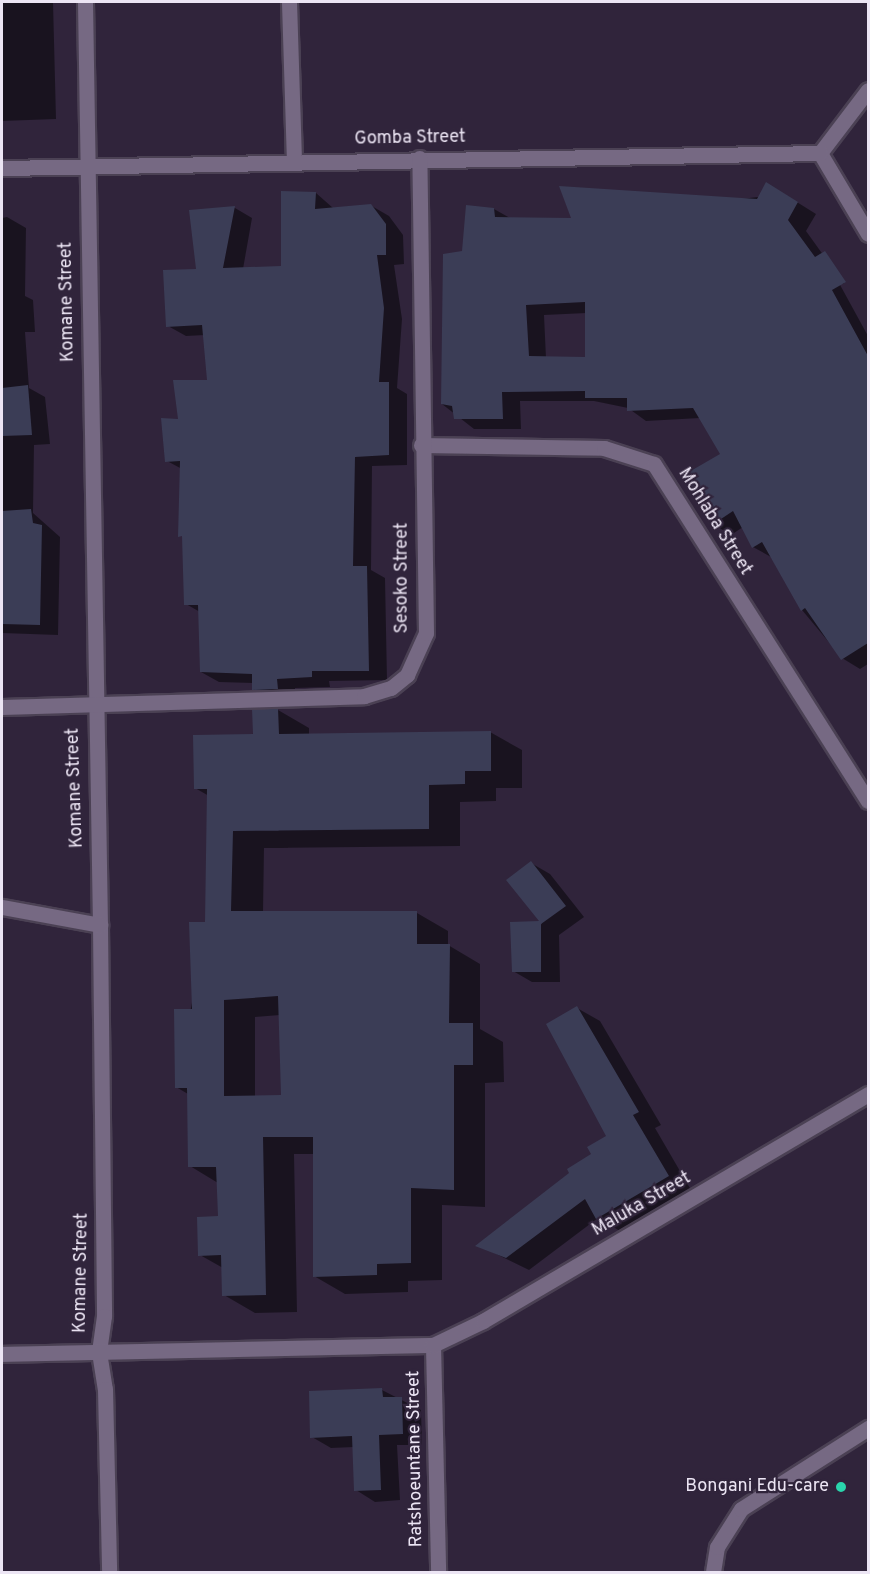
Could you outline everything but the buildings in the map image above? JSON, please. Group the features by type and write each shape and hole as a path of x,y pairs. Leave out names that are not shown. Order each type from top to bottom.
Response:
{"street":[{"name":"Komane Street","path":"85,2 85,166 93,706 100,926 104,1316 99,1352 105,1389 109,1572"},
{"path":"289,2 294,160"},
{"path":"868,90 820,153 868,234"},
{"name":"Gomba Street","path":"2,168 294,160 820,153"},
{"name":"Sesoko Street","path":"2,707 364,696 391,688 418,658 426,633 421,445 418,158"},
{"name":"Mohlaba Street","path":"421,445 604,448 630,452 654,464 868,801"},
{"path":"2,907 100,926"},
{"name":"Maluka Street","path":"433,1345 483,1321 868,1094"},
{"path":"2,1354 433,1345"},
{"name":"Ratshoeuntane Street","path":"433,1345 438,1572"},
{"path":"713,1572 717,1547 741,1509 868,1428"}],"place":[{"name":"Bongani Edu-care","path":"841,1487"}]}
